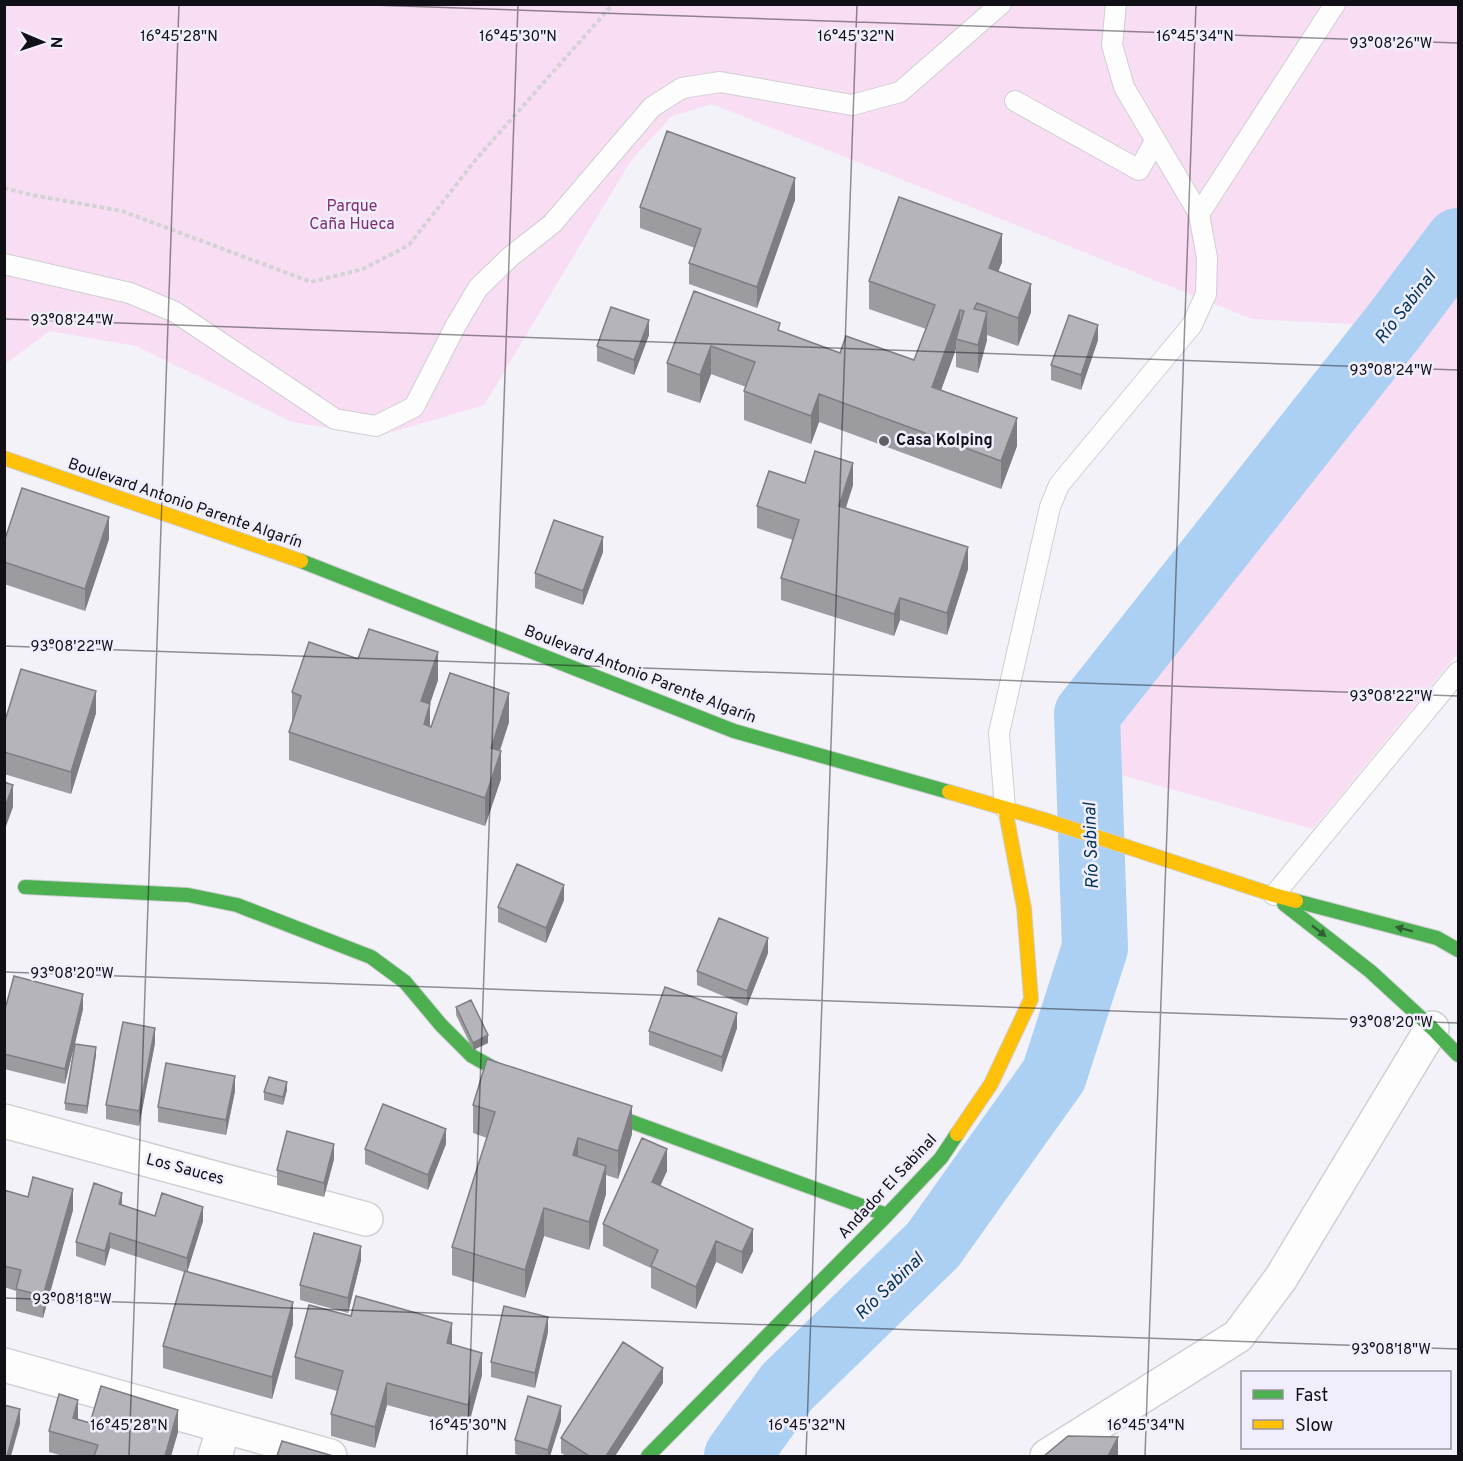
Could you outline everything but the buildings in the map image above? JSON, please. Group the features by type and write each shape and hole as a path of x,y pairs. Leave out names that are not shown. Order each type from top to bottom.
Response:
{"main road":[{"name":"Boulevard Antonio Parente Algarín","path":"4,458 323,569 734,731 1045,820 1266,892 1437,938 1458,950"},
{"name":"Andador El Sabinal","path":"648,1456 887,1215 940,1158 991,1084 1032,999 1024,908 1005,808"},
{"path":"25,887 188,895 237,905 371,957 405,982 441,1025 472,1056 513,1079 535,1087"},
{"name":"Boulevard Antonio Parente Algarín","path":"1266,892 1370,971 1458,1055"},
{"path":"579,1103 887,1215"}],"street":[{"path":"1047,1456 1238,1336 1281,1278 1432,1028"},
{"name":"Los Sauces","path":"4,1121 366,1220"},
{"path":"4,1365 219,1442 330,1456"}],"lane":[{"path":"4,264 130,293 166,308 335,419 376,426 414,407 478,288 510,257 552,224 652,107 682,88 720,82 852,105 900,92 1001,4"},
{"path":"1005,808 999,733 1050,507 1059,485 1192,325 1206,294 1207,258 1198,214 1124,87 1112,45 1116,4"},
{"path":"1198,214 1335,4"},
{"path":"1015,100 1139,170 1155,141"},
{"path":"1266,892 1458,672"}],"path":[{"path":"4,188 122,211 311,282 363,269 409,245 477,158 613,4"}],"green space":[{"name":"Parque Caña Hueca","path":"5,5 1458,5 1458,653 1313,829 1089,766 1087,714 1393,326 1252,319 712,104 672,116 632,159 484,405 379,436 292,422 136,346 50,331 5,364"}],"waterway":[{"name":"Río Sabinal","path":"737,1456 787,1387 933,1245 1054,1075 1095,948 1087,714 1394,326 1458,241"}],"traffic: fast":[{"path":"301,561 734,731 949,792"},
{"path":"25,887 188,895 237,905 371,957 405,982 441,1025 472,1056 513,1079 525,1083"},
{"path":"1296,901 1437,938 1458,950"},
{"path":"1284,904 1370,971 1458,1055"},
{"path":"591,1107 887,1215"},
{"path":"648,1456 887,1215 941,1158 957,1134"}],"traffic: slow":[{"path":"4,458 301,561"},
{"path":"949,792 1045,820 1296,901"},
{"path":"957,1134 991,1084 1031,999 1024,908 1005,808"}],"place":[{"name":"Casa Kolping","path":"884,441"}]}
